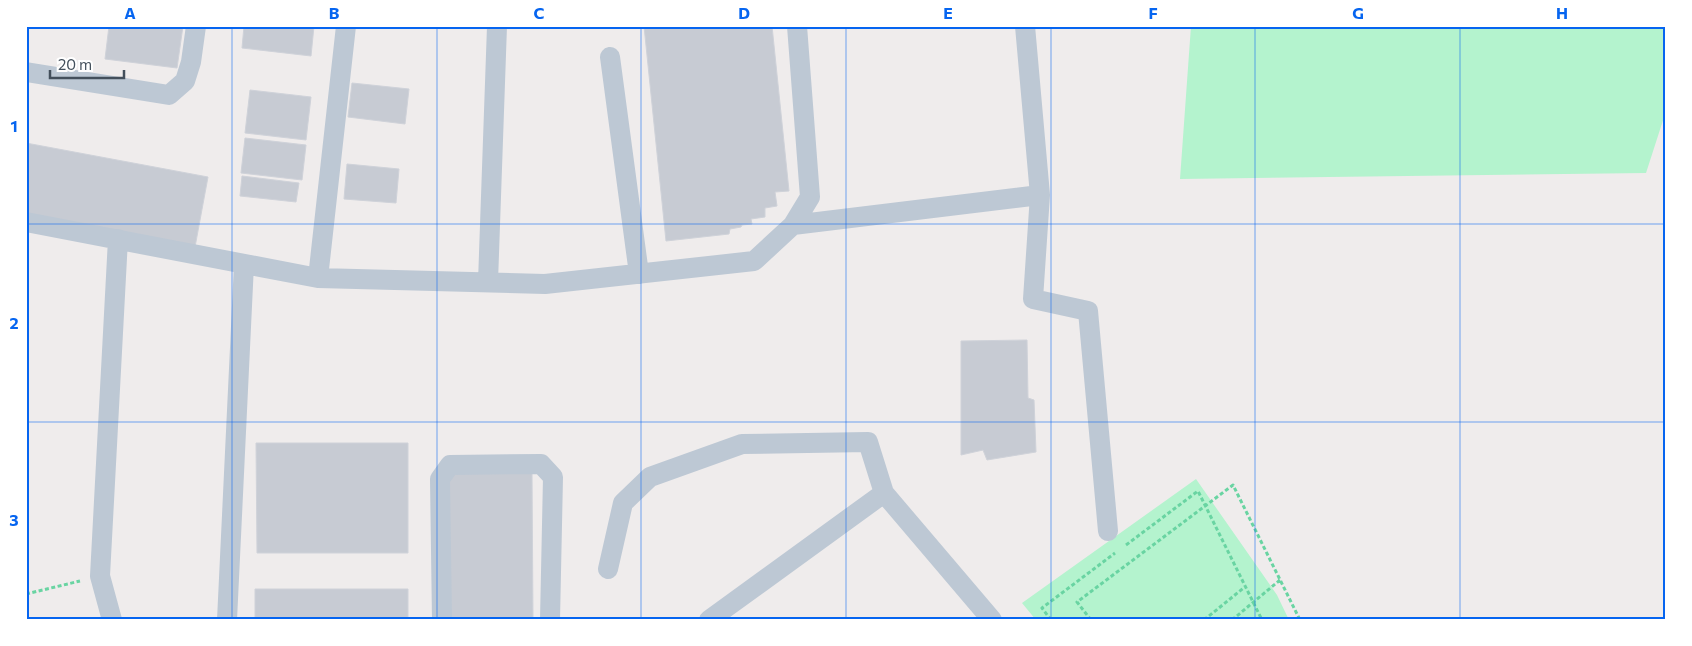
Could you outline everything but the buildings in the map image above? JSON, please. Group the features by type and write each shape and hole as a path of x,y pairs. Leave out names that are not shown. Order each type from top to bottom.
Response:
{"street":[{"path":"31,76 169,95 185,80 191,62 196,26"},
{"path":"318,278 346,26"},
{"path":"488,282 497,26"},
{"path":"26,222 318,278 545,284 754,261 793,225 810,197 797,26"},
{"path":"1025,26 1040,195 1033,299 1088,311 1108,531"},
{"path":"610,57 639,274"},
{"path":"793,225 1040,195"},
{"path":"112,620 100,576 118,239"},
{"path":"227,620 244,264"},
{"path":"608,569 623,503 650,477 742,444 868,442 884,493 992,620"},
{"path":"442,620 440,479 450,465 541,464 553,478 550,620"},
{"path":"709,620 884,493"}],"path":[{"path":"1091,620 1077,602 1233,485 1300,620"},
{"path":"1051,620 1042,608 1198,491 1262,620"},
{"path":"26,594 100,576"},
{"path":"1232,620 1280,580"},
{"path":"1204,620 1246,586"}],"green space":[{"path":"1191,26 1666,26 1666,111 1646,173 1180,179"},
{"path":"1196,479 1277,595 1289,620 1036,620 1022,603"}]}
